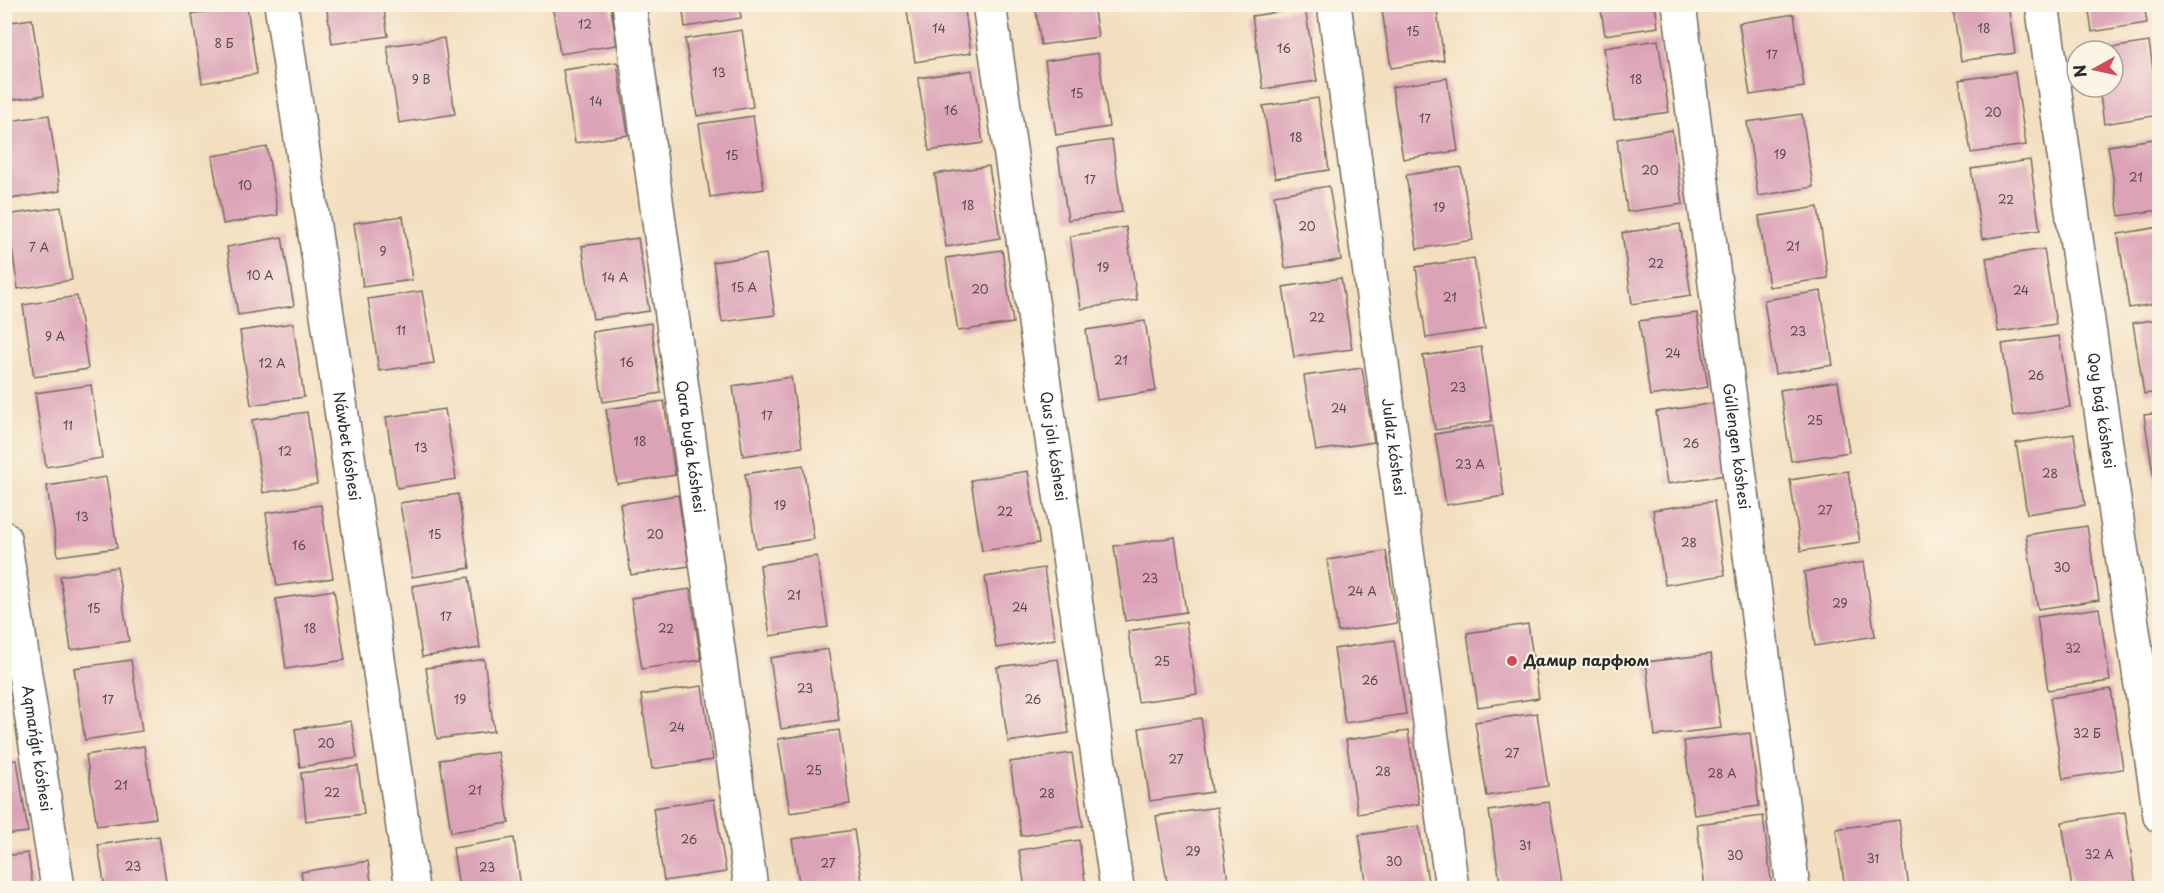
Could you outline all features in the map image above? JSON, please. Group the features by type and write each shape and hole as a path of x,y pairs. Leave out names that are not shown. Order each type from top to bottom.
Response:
{"street":[{"name":"Náwbet kóshesi","path":"281,4 412,888"},
{"name":"Qara buǵa kóshesi","path":"629,4 751,888"},
{"name":"Qus jolı kóshesi","path":"988,4 1117,888"},
{"name":"Juldız kóshesi","path":"1334,4 1452,888"},
{"name":"Gúllengen kóshesi","path":"1679,4 1793,888"},
{"name":"Qoy baǵ kóshesi","path":"2042,4 2160,816"},
{"name":"Aqmańǵıt kóshesi","path":"4,538 58,888"}],"building":[{"path":"326,4 383,4 388,36 332,44"},
{"path":"552,4 610,4 617,45 560,54"},
{"path":"682,4 739,4 741,18 685,27"},
{"path":"906,4 964,4 971,53 915,62"},
{"path":"1035,4 1093,4 1098,37 1041,45"},
{"path":"1381,4 1436,4 1444,60 1391,68"},
{"path":"1600,4 1655,4 1658,27 1605,35"},
{"path":"1952,4 2008,4 2015,53 1961,61"},
{"path":"2088,4 2144,4 2147,23 2092,32"},
{"path":"247,6 257,74 202,83 192,14"},
{"path":"1305,8 1317,81 1263,89 1252,16"},
{"path":"1794,14 1804,87 1750,95 1739,23"},
{"path":"32,19 44,95 4,101 4,23"},
{"path":"742,30 753,107 697,116 685,39"},
{"path":"444,38 455,114 399,123 387,46"},
{"path":"1658,40 1669,112 1614,120 1604,48"},
{"path":"2149,42 2160,115 2104,124 2101,99 2125,99 2125,46"},
{"path":"1098,53 1109,127 1056,135 1045,61"},
{"path":"617,62 628,135 575,143 563,70"},
{"path":"972,70 983,143 929,151 918,78"},
{"path":"2015,72 2026,145 1971,153 1959,80"},
{"path":"1447,78 1458,151 1403,159 1392,87"},
{"path":"1318,98 1329,170 1275,178 1263,106"},
{"path":"1802,114 1813,187 1758,196 1747,122"},
{"path":"49,115 60,191 4,200 4,122"},
{"path":"753,116 764,189 710,197 699,124"},
{"path":"1672,130 1683,204 1627,212 1617,139"},
{"path":"2160,138 2160,210 2119,216 2108,146"},
{"path":"1112,140 1122,212 1068,220 1057,148"},
{"path":"267,147 278,215 223,224 212,156"},
{"path":"2030,160 2040,230 1982,239 1971,169"},
{"path":"989,166 1000,238 946,247 935,174"},
{"path":"1461,167 1473,240 1417,249 1406,175"},
{"path":"1329,186 1341,260 1285,268 1274,195"},
{"path":"61,207 72,280 18,289 7,215"},
{"path":"1818,207 1828,278 1769,287 1759,216"},
{"path":"403,216 412,280 363,287 354,223"},
{"path":"1680,224 1691,295 1632,304 1622,233"},
{"path":"1126,227 1137,300 1081,309 1070,236"},
{"path":"2160,227 2160,303 2129,308 2118,234"},
{"path":"282,237 294,306 238,315 227,247"},
{"path":"638,238 649,311 593,319 582,246"},
{"path":"2044,249 2056,324 1998,332 1986,258"},
{"path":"1002,250 1013,323 958,331 946,258"},
{"path":"766,254 775,315 722,322 713,262"},
{"path":"1474,258 1485,329 1426,338 1416,267"},
{"path":"1341,278 1352,349 1294,357 1283,287"},
{"path":"422,291 434,363 379,371 368,299"},
{"path":"1821,291 1833,365 1775,374 1764,300"},
{"path":"77,296 88,369 34,377 23,305"},
{"path":"1697,313 1708,387 1650,396 1639,321"},
{"path":"2160,319 2160,392 2144,394 2133,323"},
{"path":"1145,321 1156,391 1097,400 1086,330"},
{"path":"293,323 304,397 251,405 240,331"},
{"path":"651,323 661,393 603,402 592,332"},
{"path":"2059,336 2070,407 2013,416 2002,344"},
{"path":"1481,347 1492,421 1435,430 1423,356"},
{"path":"1362,368 1374,442 1316,451 1304,376"},
{"path":"791,377 802,447 743,456 733,386"},
{"path":"1838,381 1849,452 1791,461 1780,390"},
{"path":"91,385 102,458 46,467 35,393"},
{"path":"664,401 675,475 617,484 606,409"},
{"path":"1715,403 1725,475 1667,484 1656,412"},
{"path":"445,409 456,479 397,488 386,417"},
{"path":"307,412 317,484 263,493 252,420"},
{"path":"2160,413 2160,485 2155,486 2144,415"},
{"path":"1493,425 1504,496 1446,505 1435,434"},
{"path":"2074,434 2085,505 2027,514 2016,443"},
{"path":"803,465 814,539 756,548 745,474"},
{"path":"1028,471 1039,543 982,551 971,480"},
{"path":"1848,471 1860,542 1801,551 1790,480"},
{"path":"106,477 117,548 58,556 47,486"},
{"path":"458,494 470,568 412,577 400,503"},
{"path":"678,495 689,566 631,575 620,504"},
{"path":"1714,501 1725,575 1665,585 1653,510"},
{"path":"321,505 333,578 277,586 266,513"},
{"path":"2087,526 2099,600 2038,609 2026,535"},
{"path":"1175,537 1186,612 1125,621 1114,546"},
{"path":"1386,551 1397,623 1338,632 1327,560"},
{"path":"817,556 828,627 770,636 760,565"},
{"path":"1864,562 1875,636 1815,646 1804,572"},
{"path":"117,567 129,641 71,650 60,576"},
{"path":"1044,568 1055,639 996,648 985,577"},
{"path":"469,577 480,648 422,657 412,586"},
{"path":"690,589 701,660 642,669 631,598"},
{"path":"334,590 345,660 286,669 276,599"},
{"path":"2099,608 2110,681 2048,690 2037,617"},
{"path":"1186,622 1197,694 1138,702 1128,631"},
{"path":"1528,624 1539,698 1478,707 1467,633"},
{"path":"1394,640 1406,714 1345,723 1334,649"},
{"path":"828,649 839,720 781,729 770,658"},
{"path":"1711,654 1721,728 1655,736 1646,662"},
{"path":"484,659 494,731 437,739 426,668"},
{"path":"1058,659 1069,733 1008,742 997,667"},
{"path":"131,660 142,731 85,740 74,668"},
{"path":"702,686 713,760 652,769 641,695"},
{"path":"2111,689 2123,769 2063,779 2050,698"},
{"path":"4,713 10,742 4,743"},
{"path":"1537,713 1548,786 1487,796 1475,722"},
{"path":"1201,718 1212,792 1150,801 1139,728"},
{"path":"351,721 357,758 300,767 295,729"},
{"path":"839,730 850,804 790,813 778,739"},
{"path":"1408,731 1419,804 1358,814 1346,740"},
{"path":"1750,733 1759,806 1694,815 1684,741"},
{"path":"144,746 156,818 97,826 86,755"},
{"path":"498,752 509,823 451,832 440,760"},
{"path":"1072,753 1083,826 1021,836 1010,762"},
{"path":"17,760 28,832 4,835 4,762"},
{"path":"358,766 364,814 306,821 301,773"},
{"path":"714,799 726,872 664,881 653,808"},
{"path":"1549,802 1562,882 1520,888 1501,888 1489,811"},
{"path":"1217,807 1229,887 1168,888 1156,816"},
{"path":"2125,812 2136,887 2072,888 2062,822"},
{"path":"1763,816 1772,888 1705,888 1697,824"},
{"path":"1899,820 1909,888 1845,888 1836,829"},
{"path":"1419,826 1429,888 1367,888 1359,835"},
{"path":"854,830 863,888 800,888 792,839"},
{"path":"159,836 167,888 105,888 98,845"},
{"path":"514,838 521,888 459,888 453,848"},
{"path":"1079,840 1086,888 1025,888 1019,850"},
{"path":"28,853 33,888 4,888 4,856"},
{"path":"368,861 372,888 304,888 301,872"}],"place":[{"name":"Дамир парфюм","path":"1512,661"}]}
